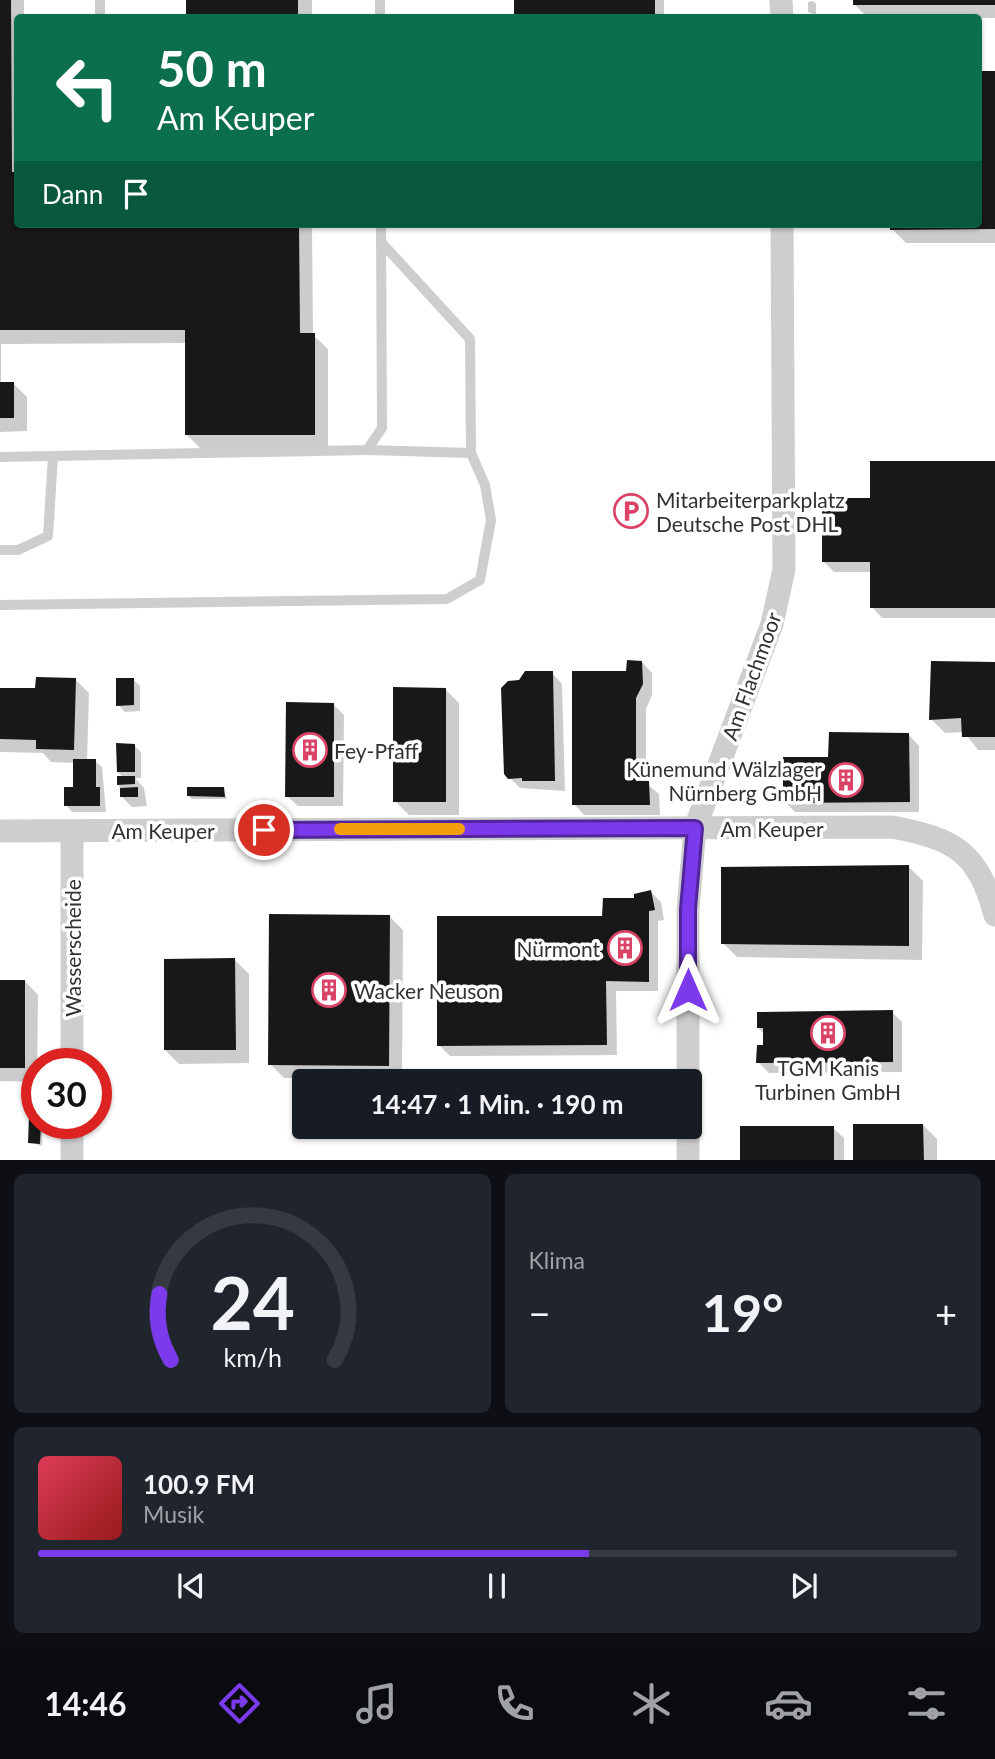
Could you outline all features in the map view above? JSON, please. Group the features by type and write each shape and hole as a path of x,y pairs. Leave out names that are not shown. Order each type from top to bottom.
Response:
{"street":[{"name":"Am Flachmoor","path":"688,1069 688,909 695,828 772,624 784,569 782,228"},
{"name":"Am Keuper","path":"0,831 892,827 933,835 964,853 986,883 995,915"},
{"name":"Wasserscheide","path":"72,832 72,1048"},
{"path":"72,1139 72,1160"},
{"path":"688,1139 688,1160"}],"lane":[{"path":"367,450 382,428 381,228"},
{"path":"0,605 447,599 480,580 491,520 485,485 471,453 470,339 381,242"},
{"path":"0,457 367,450 471,453"},
{"path":"0,550 18,550 48,537 53,456"}],"building":[{"path":"0,0 11,0 14,228 299,228 300,333 315,333 315,435 185,435 185,330 0,330"},
{"path":"186,0 298,0 298,14 186,14"},
{"path":"514,0 655,0 655,14 514,14"},
{"path":"853,0 995,0 995,5 853,5"},
{"path":"982,71 995,71 995,229 890,230 982,228"},
{"path":"0,382 14,382 14,418 0,418"},
{"path":"870,461 995,461 995,608 870,608 870,562 822,562 822,498 870,498"},
{"path":"627,660 642,661 643,684 636,698 636,781 649,781 650,805 572,805 572,671 626,671"},
{"path":"931,661 995,662 995,737 962,737 961,718 929,720"},
{"path":"525,671 553,671 555,781 522,781 522,778 508,779 504,774 501,688 508,681 519,680"},
{"path":"36,677 76,678 74,750 36,749 36,740 0,739 0,688 35,688"},
{"path":"116,678 134,678 134,705 116,706"},
{"path":"393,687 446,688 446,802 393,802"},
{"name":"Fey-Pfaff","path":"286,702 334,703 334,797 285,797"},
{"name":"Künemund Wälzlager Nürnberg GmbH","path":"829,732 909,733 910,802 783,803 783,757 828,757"},
{"path":"116,743 135,744 135,772 117,772"},
{"path":"73,759 96,759 96,787 100,787 100,806 64,806 64,787 73,787"},
{"path":"117,776 135,776 135,784 117,785"},
{"path":"138,787 138,797 120,797 120,788"},
{"path":"187,787 224,787 225,797 187,796"},
{"path":"909,865 909,946 721,944 721,867"},
{"path":"651,890 655,910 649,911 649,982 606,981 607,1045 437,1046 437,916 602,916 603,898 634,898 634,894"},
{"name":"Wacker Neuson","path":"269,914 390,915 389,1066 268,1065"},
{"path":"235,958 236,1050 164,1050 164,959"},
{"path":"0,980 25,980 25,1048 21,1048 21,1068 0,1068"},
{"name":"TGM Kanis Turbinen GmbH","path":"893,1010 893,1062 756,1063 757,1045 763,1045 763,1028 757,1028 757,1012"},
{"path":"853,1124 923,1124 924,1160 853,1160"},
{"path":"740,1126 834,1126 834,1160 740,1160"},
{"path":"28,1139 40,1139 40,1144 28,1143"}],"slow traffic":[{"path":"340,829 459,829"}],"place":[{"name":"Mitarbeiterparkplatz Deutsche Post DHL","path":"631,511"},
{"name":"Fey-Pfaff","path":"310,750"},
{"name":"Künemund Wälzlager Nürnberg GmbH","path":"846,780"},
{"name":"Nürmont","path":"625,948"},
{"name":"Wacker Neuson","path":"329,990"},
{"name":"TGM Kanis Turbinen GmbH","path":"828,1033"}],"route":[{"path":"264,830 695,828 688,909 688,990"}]}
